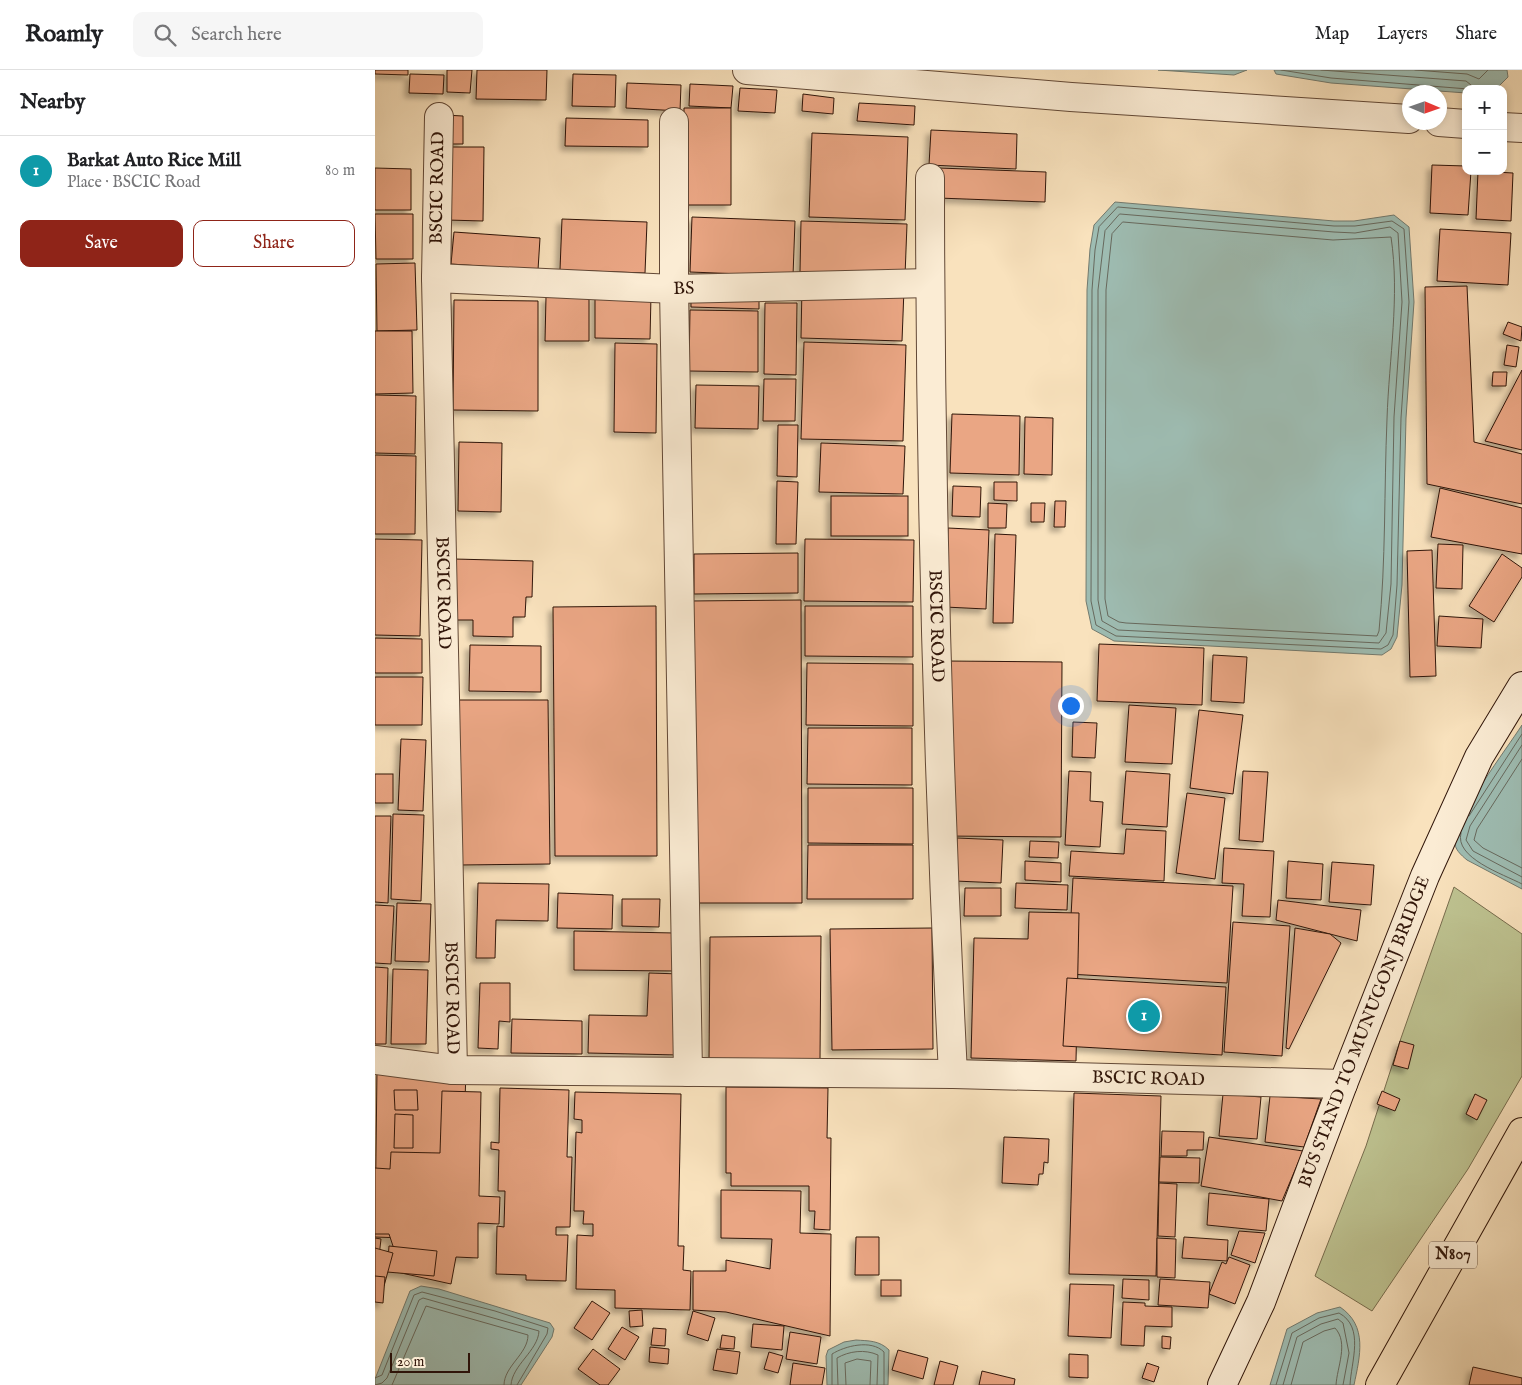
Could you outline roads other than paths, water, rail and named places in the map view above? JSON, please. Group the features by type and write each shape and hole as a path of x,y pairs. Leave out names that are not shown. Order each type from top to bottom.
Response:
{"highway":[{"name":"N807","path":"1381,1382 1522,1132"}],"street":[{"path":"747,70 1081,98 1402,119"},
{"name":"BSCIC ROAD","path":"439,117 436,278 453,1070"},
{"path":"674,122 674,289 688,1072"},
{"path":"1447,123 1462,124"},
{"path":"1507,126 1522,128"},
{"name":"BSCIC ROAD","path":"930,178 930,283 941,847 953,1074"},
{"name":"BS","path":"436,278 674,289 930,283"},
{"name":"BUS STAND TO MUNUGONJ BRIDGE","path":"1222,1385 1261,1302 1343,1084 1445,834 1479,757 1522,686"},
{"name":"BSCIC ROAD","path":"375,1060 453,1070 953,1074 1343,1084"}],"water":[{"path":"1158,70 1247,70 1234,75"},
{"path":"1274,70 1507,70 1508,77 1500,85 1462,85 1462,93 1447,92 1447,85 1402,85 1402,88 1331,83 1276,74"},
{"path":"1115,202 1334,221 1354,221 1394,215 1409,227 1414,302 1406,418 1402,585 1397,637 1391,649 1382,655 1114,641 1092,629 1086,601 1087,290 1094,225"},
{"path":"1522,725 1522,889 1467,860 1458,852 1455,841 1472,799"},
{"path":"421,1286 439,1289 550,1323 554,1329 552,1337 521,1385 375,1385 375,1379 410,1291"},
{"path":"1340,1307 1355,1323 1360,1342 1360,1353 1354,1385 1270,1385 1287,1329 1317,1313"},
{"path":"856,1340 877,1343 889,1350 888,1385 827,1385 826,1356 828,1350 844,1342"}],"place":[{"name":"Barkat Auto Rice Mill","path":"1144,1016"}]}
